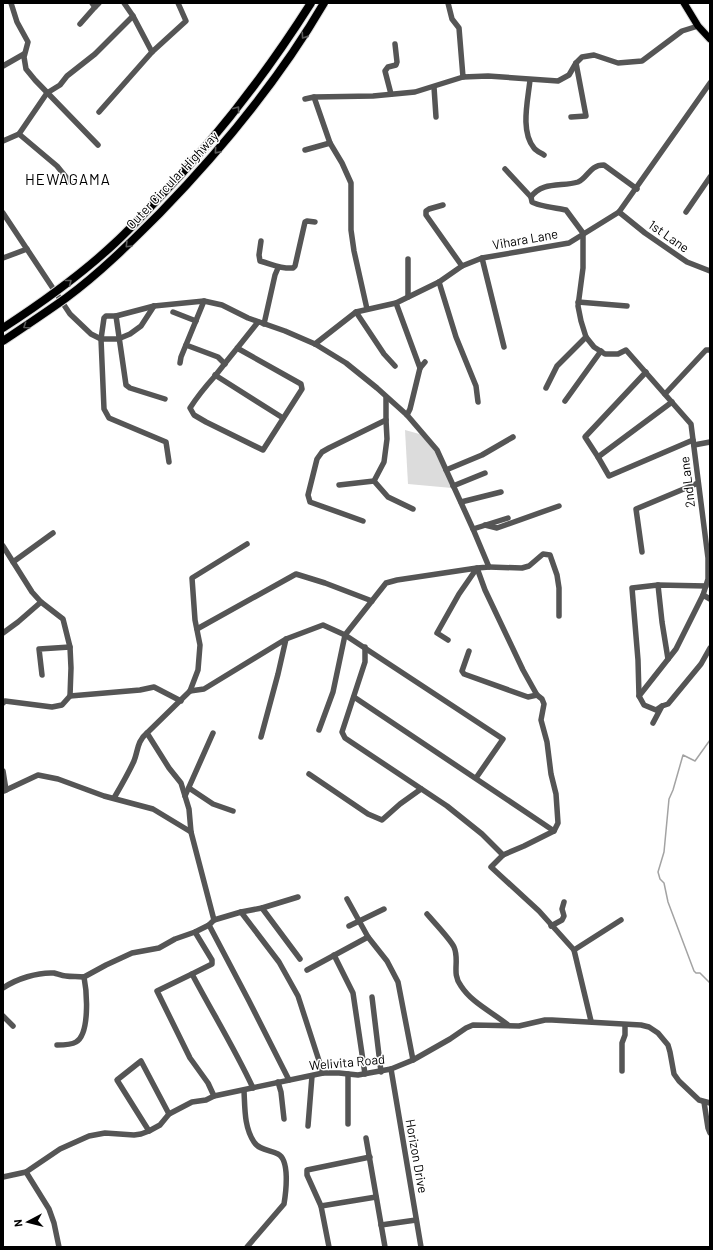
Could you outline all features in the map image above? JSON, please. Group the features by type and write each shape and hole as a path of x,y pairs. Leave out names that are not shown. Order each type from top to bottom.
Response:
{"highway":[{"name":"Outer Circular Highway","path":"3,328 48,299 117,242 185,172 264,73 311,3"},
{"name":"Outer Circular Highway","path":"3,341 66,298 118,254 191,181 229,137 268,88 309,29 324,3"}],"main road":[{"path":"684,3 698,26 710,40"}],"street":[{"path":"11,3 16,22 28,42 24,54 26,69 47,93 98,145"},
{"path":"124,3 133,16 152,52"},
{"path":"99,112 152,52 186,21 178,3"},
{"path":"448,3 452,19 459,28 463,77"},
{"path":"80,24 96,4"},
{"path":"3,141 19,134 47,93 60,85 67,76 95,54 133,16"},
{"path":"305,99 314,97 373,96 415,92 463,77 488,76 558,81 569,75 576,63 582,57 594,55 618,63 642,61 682,31 698,26"},
{"path":"391,94 385,71 388,67 396,65 395,44"},
{"path":"3,66 24,54"},
{"path":"571,117 586,116 576,63"},
{"path":"530,80 525,124 534,148 544,155"},
{"name":"Vihara Lane","path":"315,344 356,312 396,303 439,282 462,266 482,258 569,243 619,212 710,83"},
{"path":"434,87 436,116"},
{"path":"314,97 330,143 342,163 351,183 351,230 366,309"},
{"path":"19,134 57,166 70,182"},
{"path":"305,150 330,143"},
{"path":"531,196 535,191 541,188 579,182 592,169 599,165 604,165 636,188"},
{"path":"505,169 531,196 532,202 535,205 550,206 566,210 583,233 583,268 578,302 581,321 586,337 594,347 601,351 565,401"},
{"path":"686,212 710,177"},
{"path":"443,205 429,209 426,211 426,214 462,266"},
{"name":"1st Lane","path":"619,212 645,233 687,262 710,270"},
{"path":"3,213 70,314 91,334 101,339 118,339 130,334 141,326 154,306"},
{"path":"261,241 259,255 260,261 270,263 278,268 292,268 295,266 304,222 314,222"},
{"path":"3,258 27,248"},
{"path":"482,258 504,347"},
{"path":"408,259 408,297"},
{"path":"237,348 301,384 302,389 263,450 194,415 190,408 237,348 261,323 278,268"},
{"path":"439,282 456,337 476,386 478,402"},
{"path":"169,462 166,442 109,418 106,415 104,409 101,339 104,318 106,316 116,316 154,306 204,301 222,305 248,318 315,344 346,363 407,415 437,450 489,567"},
{"path":"180,363 204,301"},
{"path":"578,302 627,306"},
{"path":"396,303 420,368"},
{"path":"173,312 196,320"},
{"path":"356,312 384,354 395,366"},
{"path":"116,316 118,339 126,385 130,388 165,399"},
{"path":"546,388 557,366 586,337"},
{"path":"186,345 218,357 225,364"},
{"name":"2nd Lane","path":"601,351 605,354 618,354 626,350 691,424 709,558 708,579 703,595 676,649 639,696"},
{"path":"665,394 706,350 710,350"},
{"path":"407,415 410,409 420,368 425,362"},
{"path":"646,372 585,437 609,476 694,442 710,442"},
{"path":"215,375 283,418"},
{"path":"374,481 384,462 387,439 386,398"},
{"path":"598,457 672,402"},
{"path":"363,521 310,502 308,495 316,459 322,452 329,448 386,420"},
{"path":"446,470 482,455 513,437"},
{"path":"453,486 485,473"},
{"path":"339,485 374,481"},
{"path":"374,481 388,496 412,509"},
{"path":"642,552 636,509 698,483"},
{"path":"461,502 502,492"},
{"path":"485,525 497,528 558,506"},
{"path":"473,529 508,518"},
{"path":"13,562 53,533"},
{"path":"114,798 135,760 136,751 142,737 190,691 198,670 200,645 195,620 192,578 247,544"},
{"path":"3,546 32,592 41,602 63,619 70,647 72,668 70,696 62,705 52,707 5,701 3,703"},
{"path":"319,730 333,692 345,635 386,584 397,580 477,568 522,568 529,566 543,554 550,555 560,588 559,616"},
{"path":"448,640 437,633 459,594 477,568"},
{"path":"477,568 485,590 523,670 537,696 542,699 544,704 541,720 547,742 551,774 556,794 558,823 554,831 503,855 491,867 539,911 574,950 591,1021"},
{"path":"197,629 296,574 325,583 372,601"},
{"path":"658,585 668,659"},
{"path":"706,586 658,585 632,588 638,660 639,696 644,705 656,710 668,704 696,670 710,648"},
{"path":"703,595 710,599"},
{"path":"3,633 41,602"},
{"path":"190,691 204,689 286,639 323,625 345,635 503,739 476,778"},
{"path":"261,737 286,639"},
{"path":"42,676 39,650 70,647"},
{"path":"365,648 365,662 342,732 345,738 453,811 482,834 503,855"},
{"path":"469,651 462,671 464,674 528,697 537,696"},
{"path":"70,696 140,690 154,687 181,700"},
{"path":"354,696 554,831"},
{"path":"653,723 662,706"},
{"path":"146,733 169,768 181,783 189,809 191,832 214,920"},
{"path":"185,796 214,733"},
{"path":"3,771 4,791 38,774 58,779 104,796 153,809 191,832"},
{"path":"309,774 368,814 382,820 400,804 421,789"},
{"path":"189,788 213,804 233,811"},
{"path":"3,988 15,981 41,974 84,977 132,953 160,948 175,939 209,925 214,920 298,897"},
{"path":"347,899 368,937 387,961 398,982 413,1060"},
{"path":"551,926 562,920 564,916 562,909 564,902"},
{"path":"262,908 300,959"},
{"path":"349,926 384,909"},
{"path":"241,912 279,962 298,996 322,1074"},
{"path":"427,914 454,946 456,956 455,974 466,994 508,1026"},
{"path":"574,950 621,920"},
{"path":"209,925 289,1080"},
{"path":"195,932 212,960 212,964 157,991 190,1058 208,1083 214,1096"},
{"path":"307,970 368,937"},
{"path":"334,955 353,993 365,1074"},
{"path":"192,974 238,1056 253,1088"},
{"path":"57,1046 75,1043 81,1038 85,1030 87,991 84,977"},
{"path":"372,997 381,1072"},
{"path":"3,1016 13,1026"},
{"name":"Welivita Road","path":"3,1177 26,1172 60,1149 85,1138 105,1133 134,1135 149,1131 160,1125 169,1114 185,1105 214,1096 322,1074 365,1074 391,1069 413,1060 470,1026 482,1024 519,1026 545,1020 591,1021 649,1027 658,1033 668,1045 674,1074 679,1081 699,1100 707,1103"},
{"path":"622,1071 622,1044 625,1035 625,1025"},
{"path":"149,1131 117,1080 141,1061 169,1114"},
{"name":"Horizon Drive","path":"391,1069 421,1247"},
{"path":"348,1074 348,1124"},
{"path":"308,1126 312,1076"},
{"path":"278,1082 281,1092 284,1120"},
{"path":"244,1091 246,1124 255,1144 279,1154 286,1166 286,1194 284,1204 247,1247"},
{"path":"707,1103 710,1133"},
{"path":"366,1138 385,1247"},
{"path":"329,1247 321,1206 307,1175 307,1170 370,1157"},
{"path":"26,1172 49,1209 54,1223 59,1247"},
{"path":"321,1206 376,1197"},
{"path":"381,1224 416,1220"}],"shaded area":[{"path":"405,430 423,435 435,452 452,488 408,484"}],"waterway":[{"path":"710,740 695,761 683,755 669,799 664,852 658,872 660,879 664,883 668,902 694,971 696,973 700,973 710,983"}],"district":[{"name":"HEWAGAMA","path":"68,180"}]}
